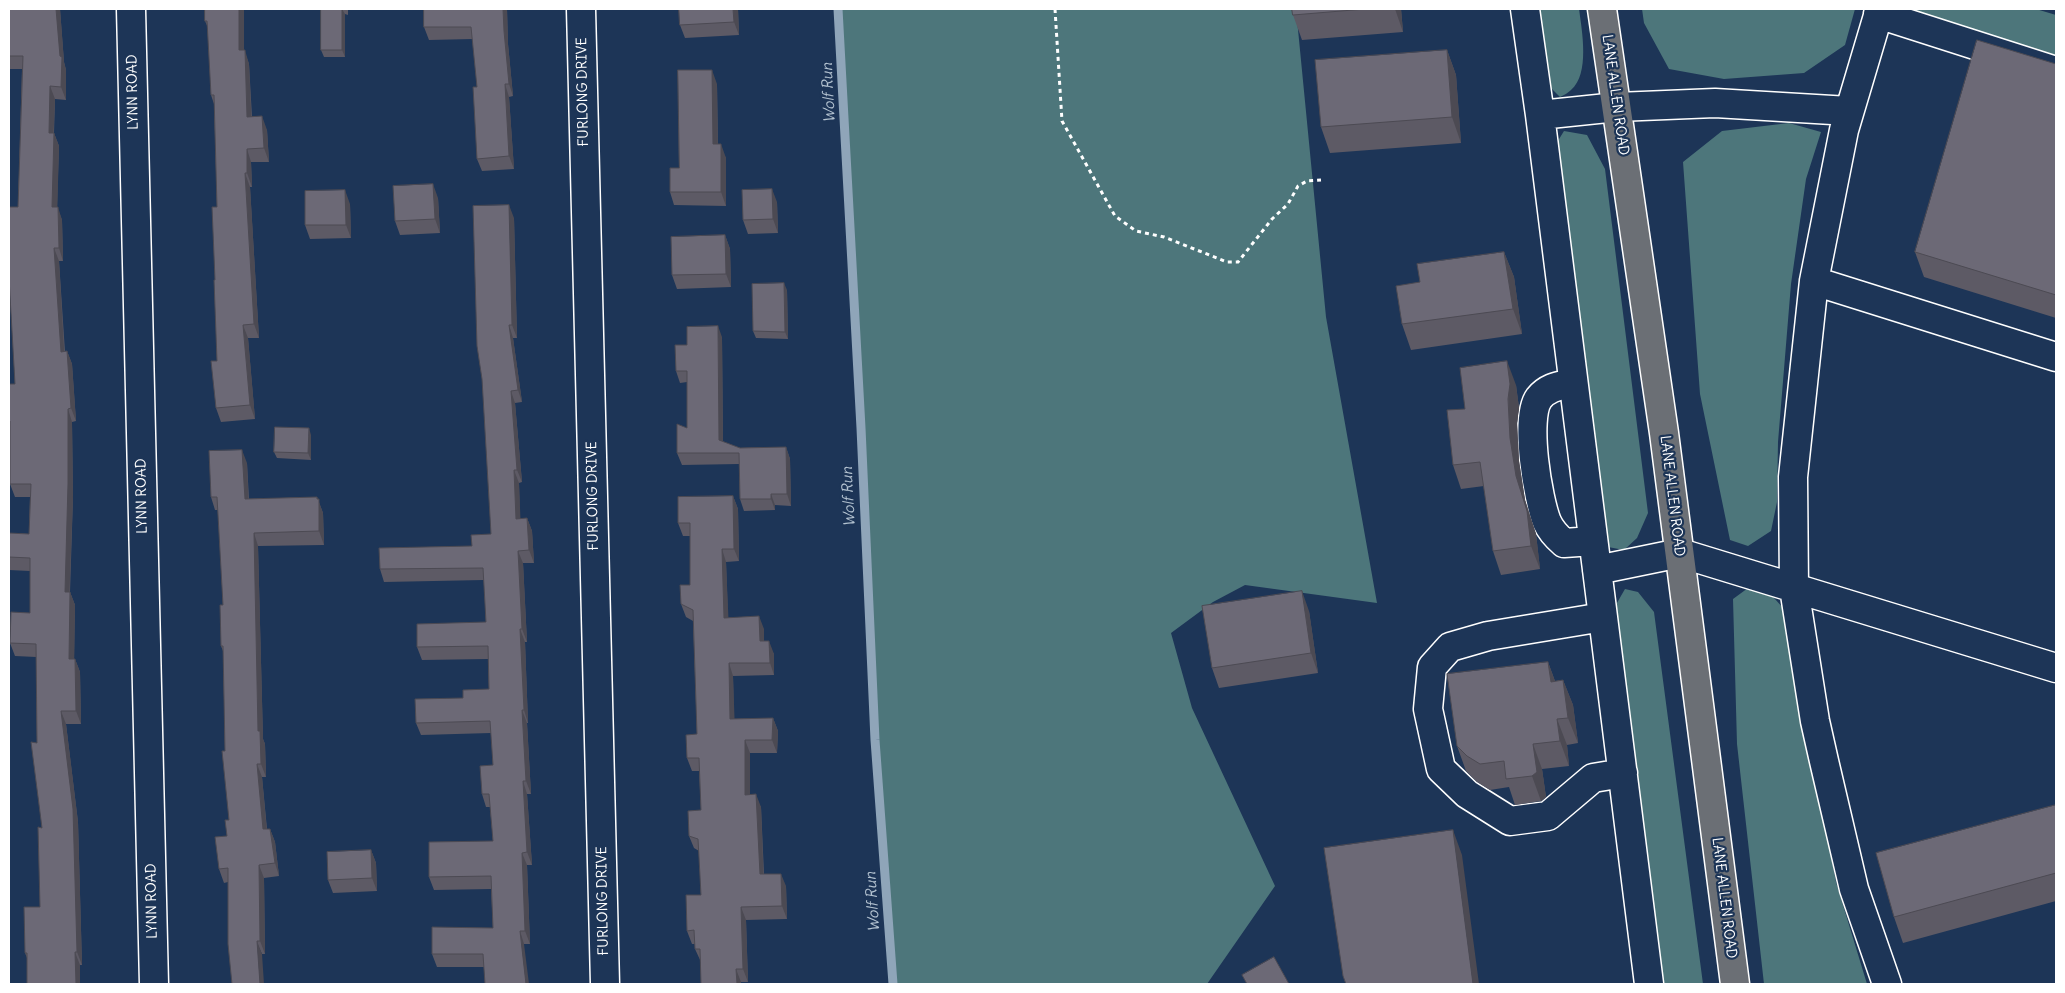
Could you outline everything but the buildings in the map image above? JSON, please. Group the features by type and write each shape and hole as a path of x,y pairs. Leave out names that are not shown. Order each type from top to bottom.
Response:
{"main road":[{"name":"LANE ALLEN ROAD","path":"1602,9 1680,553 1735,984"}],"street":[{"name":"LYNN ROAD","path":"131,9 154,984"},
{"name":"FURLONG DRIVE","path":"582,9 605,984"},
{"path":"1525,9 1540,115 1572,383 1649,984"},
{"path":"1887,984 1854,889 1819,737 1794,588 1794,477 1814,281 1844,130 1879,11 2056,71"},
{"path":"1540,115 1617,107 1715,103 1849,111"},
{"path":"1814,281 2056,357"},
{"path":"1572,383 1549,388 1538,400 1533,412 1535,465 1540,502 1548,524 1556,536 1564,543 1593,541"},
{"path":"1597,570 1680,553 2056,668"},
{"path":"1603,617 1488,636 1450,647 1432,667 1428,709 1441,769 1466,794 1510,821 1548,816 1593,778 1622,773"}],"path":[{"path":"1055,9 1062,121 1115,216 1136,231 1164,237 1227,262 1238,262 1272,218 1288,204 1298,186 1307,181 1321,180"}],"green space":[{"path":"836,9 1296,9 1326,317 1377,603 1245,585 1213,602 1171,633 1192,708 1275,886 1207,984 893,984"},
{"path":"1537,9 1579,9 1583,52 1581,74 1571,90 1560,97 1550,87 1546,75"},
{"path":"1642,9 1855,9 1845,45 1804,73 1724,79 1669,69 1644,23"},
{"path":"1905,9 2036,9 2056,15 2056,61"},
{"path":"1789,123 1821,132 1806,179 1791,284 1778,442 1777,502 1771,531 1748,546 1730,540 1700,394 1683,162 1722,131"},
{"path":"1564,131 1587,135 1605,169 1648,513 1637,538 1624,550 1608,547 1556,144"},
{"path":"1748,588 1765,588 1784,609 1836,882 1867,984 1764,984 1737,744 1733,599"},
{"path":"1625,589 1638,592 1654,612 1703,984 1662,984 1614,608"}],"waterway":[{"name":"Wolf Run","path":"838,9 861,428 875,740 893,984"}]}
